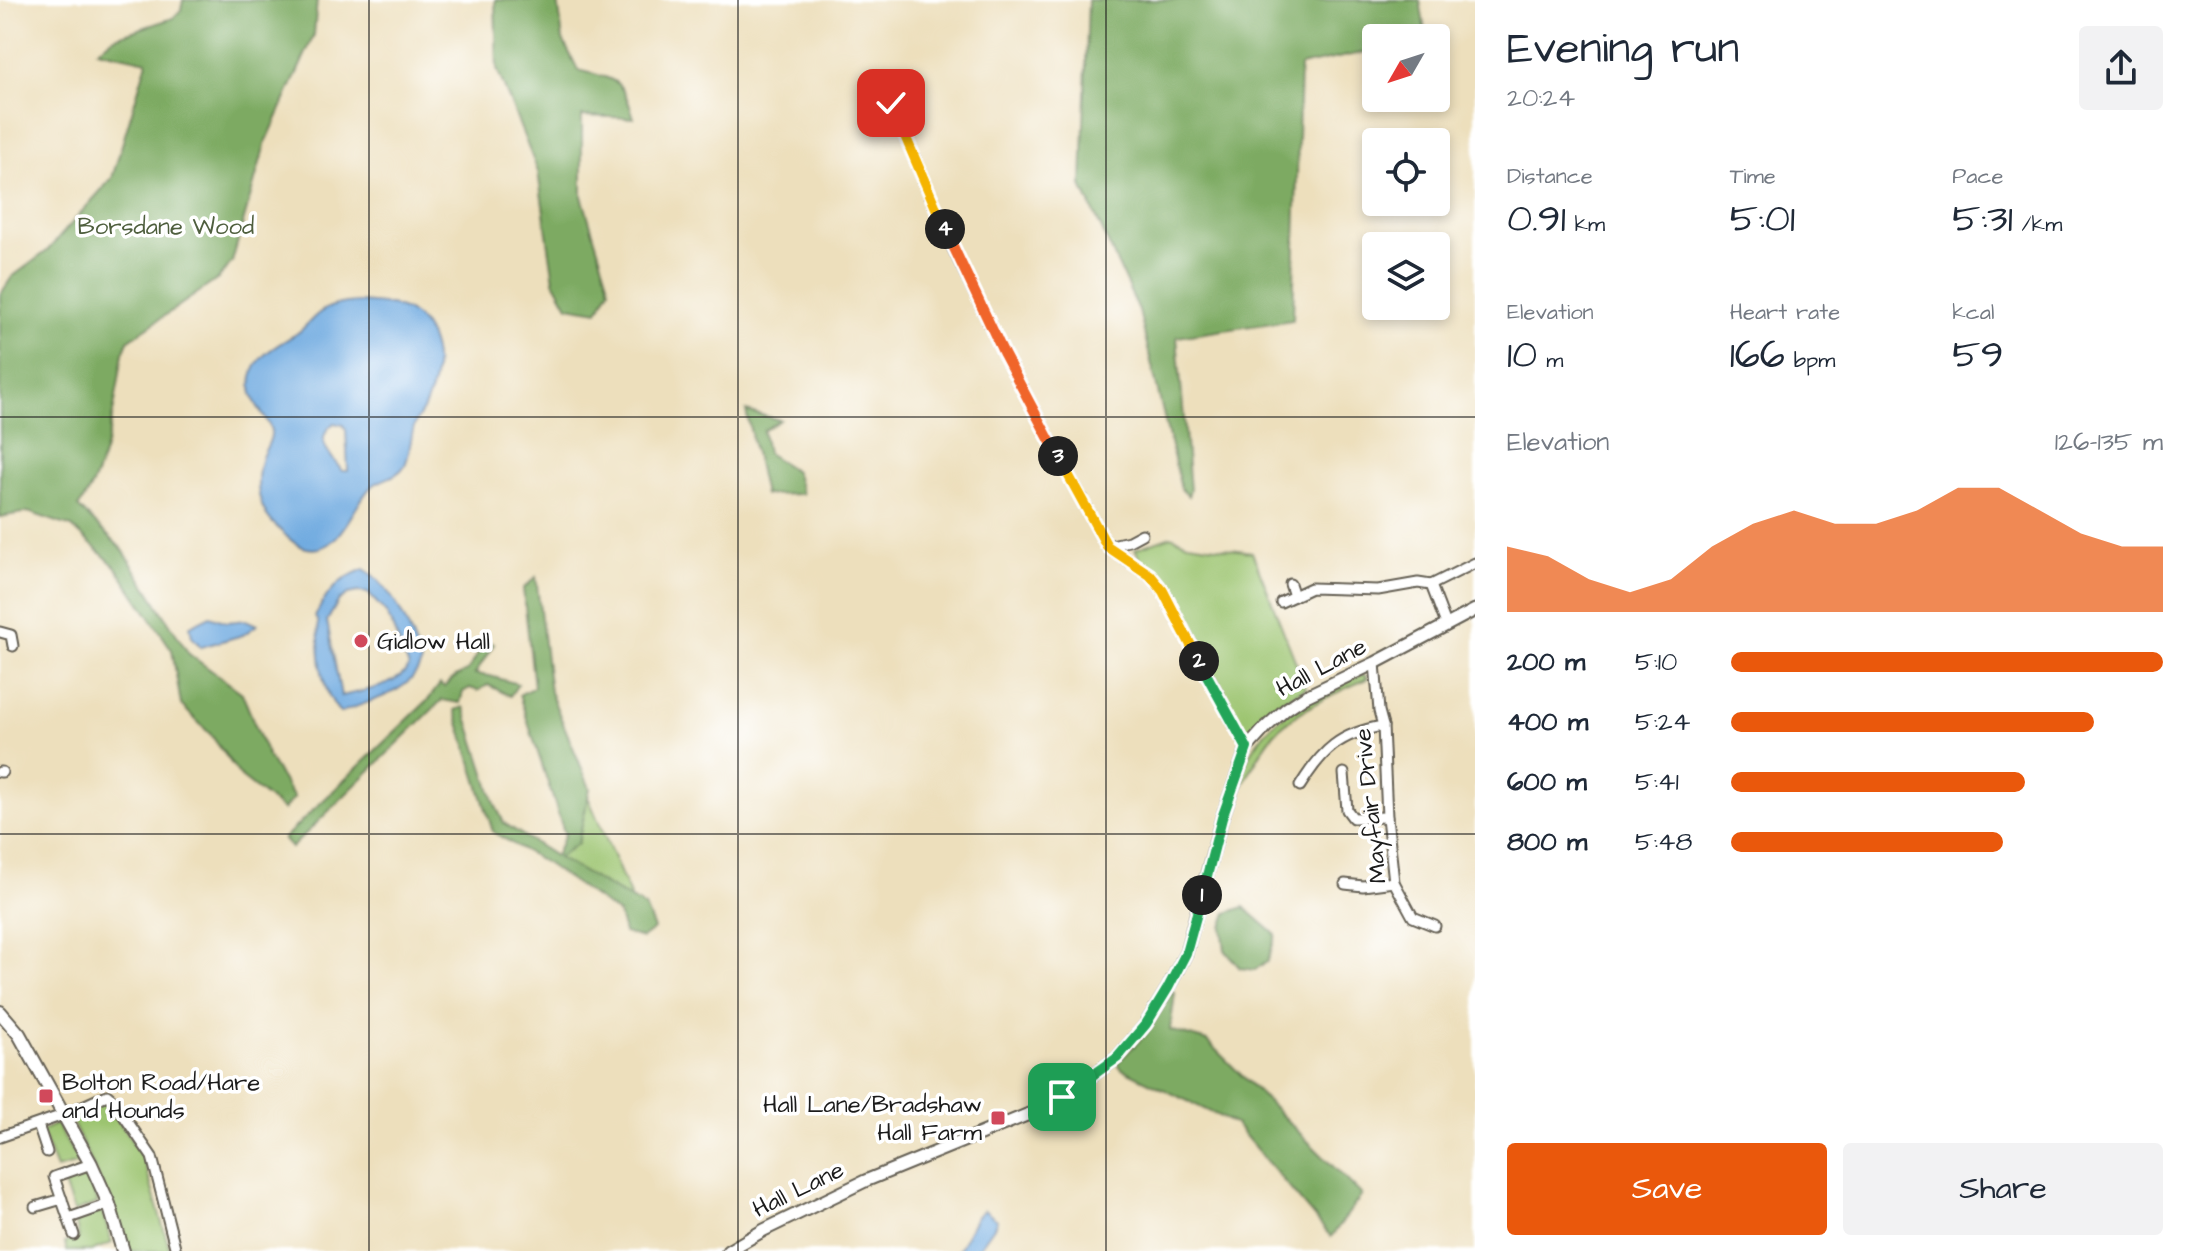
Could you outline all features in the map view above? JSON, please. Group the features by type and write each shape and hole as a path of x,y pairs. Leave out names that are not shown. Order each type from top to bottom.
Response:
{"main road":[{"path":"0,1012 19,1034 91,1164 109,1204 123,1251"}],"street":[{"path":"886,91 953,249 1004,354 1111,549 1150,575 1163,591 1247,748"},
{"path":"1111,549 1142,534"},
{"path":"1281,602 1311,588 1378,590 1418,583 1431,585 1475,563"},
{"path":"1290,584 1294,596"},
{"path":"1431,585 1446,624"},
{"name":"Hall Lane","path":"728,1251 865,1181 1034,1112 1073,1090 1117,1058 1146,1024 1186,953 1222,818 1247,748 1286,709 1475,610"},
{"path":"0,632 16,633 13,646"},
{"name":"Mayfair Drive","path":"1375,663 1383,726 1387,817 1394,882 1413,917 1435,926"},
{"path":"1300,786 1315,761 1338,740 1362,729 1383,726"},
{"path":"1344,773 1347,810 1353,818 1387,817"},
{"path":"1345,884 1363,886 1394,882"},
{"path":"0,1137 38,1125 107,1095 152,1157 176,1251"},
{"path":"38,1125 47,1152"},
{"path":"74,1235 54,1177 91,1164"},
{"path":"35,1207 62,1199"},
{"path":"69,1218 109,1204"}],"green space":[{"name":"Borsdane Wood","path":"183,0 317,0 314,35 265,145 232,262 218,279 128,341 103,455 88,492 78,507 123,550 189,654 242,693 268,757 294,798 283,810 241,777 211,735 181,705 172,650 115,566 72,527 28,512 0,517 0,295 12,277 47,251 112,178 147,61 97,50 115,37 173,18 181,10"},
{"path":"495,0 558,0 563,40 578,70 616,82 634,118 582,116 582,196 610,289 598,311 568,306 554,281 538,172 497,69"},
{"path":"1088,0 1420,0 1424,24 1362,24 1362,53 1300,66 1293,320 1177,337 1190,490 1188,496 1181,489 1139,311 1082,186"},
{"path":"746,411 780,420 763,431 767,453 795,471 802,494 764,495"},
{"path":"1171,536 1188,543 1252,552 1306,688 1279,702 1247,738 1165,589 1135,549"},
{"path":"536,577 550,692 590,788 578,843 558,858 645,907 654,929 642,938 624,933 619,914 547,864 493,832 455,710 464,707 504,823 555,856 565,835 519,695 534,687 523,589"},
{"path":"486,641 494,644 475,674 518,684 510,696 488,685 478,691 470,688 463,692 460,703 442,700 291,848 283,839 428,700 440,684 444,687 468,670"},
{"path":"1363,674 1368,678 1320,701 1286,723 1266,744 1243,785 1237,783 1254,748 1275,723 1317,695"},
{"path":"588,797 632,900 552,859 578,843"},
{"path":"1244,907 1276,935 1268,960 1255,970 1240,968 1225,950 1222,927 1227,913"},
{"path":"1172,990 1175,993 1170,1030 1207,1041 1362,1195 1331,1237 1235,1124 1122,1069 1117,1063 1147,1033"},
{"path":"102,1102 107,1103 143,1158 170,1251 130,1251 118,1218 71,1120"},
{"path":"56,1124 79,1163 56,1169 41,1131"},
{"path":"85,1168 98,1203 74,1212 61,1177"},
{"path":"102,1211 112,1243 91,1251 67,1251 65,1243 79,1237 75,1220"}],"water":[{"path":"359,302 396,306 419,319 433,347 434,379 415,424 402,470 370,488 343,529 326,546 315,549 303,547 290,540 272,522 259,496 258,477 271,429 254,399 252,375 266,354 299,332 319,313 333,306","holes":["334,423 343,425 346,430 348,471 342,471 324,441 324,435"]},
{"path":"364,569 393,599 413,638 421,664 415,675 397,690 340,713 324,681 315,617 334,587","holes":["368,593 387,614 409,667 387,684 341,696 327,621 339,600 348,594"]},
{"path":"210,616 227,622 246,620 257,625 243,635 201,647 192,637 190,626"},
{"path":"984,1210 997,1220 994,1227 977,1251 958,1251 976,1217"}],"place":[{"name":"Gidlow Hall","path":"361,641"},
{"name":"Bolton Road/Hare and Hounds","path":"46,1096"},
{"name":"Hall Lane/Bradshaw Hall Farm","path":"998,1118"}],"route":[{"path":"891,103 953,249 1060,462 1107,546 1150,575 1163,591 1247,748 1222,818 1186,953 1168,988 1146,1024 1117,1058 1062,1097"}]}
